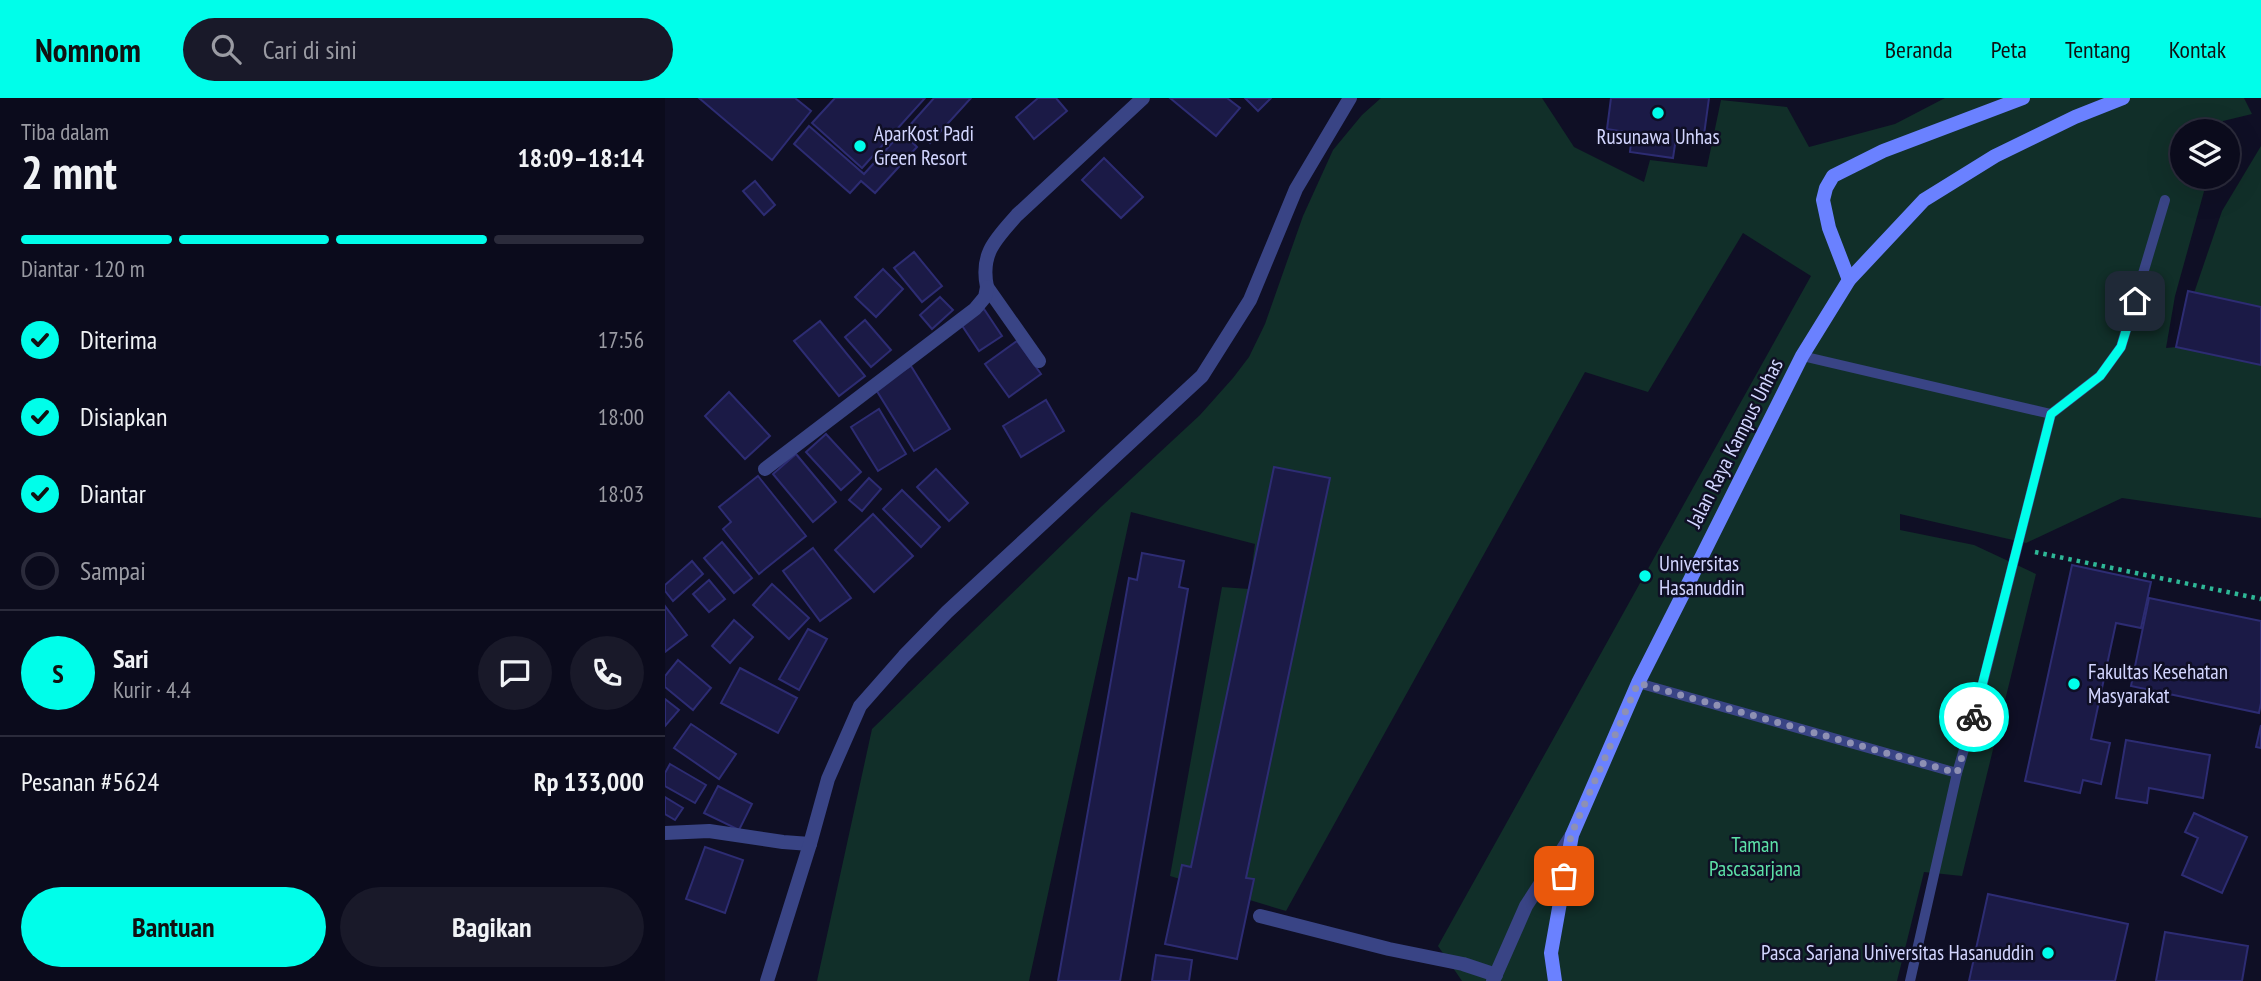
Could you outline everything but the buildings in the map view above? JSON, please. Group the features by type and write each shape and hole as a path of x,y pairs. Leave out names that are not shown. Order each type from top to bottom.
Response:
{"street":[{"path":"765,469 975,309 985,297 986,258 999,236 1054,179 1143,98"},
{"path":"767,981 828,779 860,706 947,612 1202,376 1250,300 1296,189 1350,98"},
{"path":"1849,280 1829,228 1823,200 1833,176 1883,150 2023,98"},
{"name":"Jalan Raya Kampus Unhas","path":"1555,981 1551,953 1571,835 1638,683 1802,356 1849,280 1924,200 1995,156 2068,120 2123,98"},
{"path":"987,287 1039,361"},
{"path":"665,833 709,831 810,844"},
{"path":"1260,916 1389,949 1463,964 1495,978 1526,906 1571,835"}],"lane":[{"path":"1910,981 1957,773 1978,702 2051,414 2100,376 2121,347 2165,200"},
{"path":"1802,356 2051,414"},
{"path":"1638,683 1957,773"}],"path":[{"path":"2017,549 2261,599"}],"green space":[{"name":"Universitas Hasanuddin","path":"1381,98 1542,98 1574,147 1644,182 1650,160 1707,167 1721,100 1787,107 1809,147 1895,124 1945,98 2244,98 2252,114 2231,119 2170,119 2170,189 2205,189 2175,296 2166,348 2176,347 2261,365 2261,518 2122,498 2026,543 1900,514 1900,530 1974,545 2036,574 1962,876 1924,872 1897,981 1462,981 1438,946 1811,276 1743,233 1648,392 1585,372 1286,911 1170,876 1222,587 1249,589 1255,544 1131,512 1029,981 817,981 872,729 1200,415 1233,378 1249,357 1265,324 1303,216 1333,150 1362,115"},
{"path":"2261,146 2261,307 2194,293 2222,211 2235,189 2240,189 2240,181"}],"way so far":[{"path":"1564,876 1571,835 1638,683 1957,773 1974,717"}],"place":[{"name":"Rusunawa Unhas","path":"1658,113"},
{"name":"AparKost Padi Green Resort","path":"860,146"},
{"name":"Universitas Hasanuddin","path":"1645,576"},
{"name":"Fakultas Kesehatan Masyarakat","path":"2074,684"},
{"name":"Pasca Sarjana Universitas Hasanuddin","path":"2048,953"}],"route":[{"path":"1974,717 2051,414 2100,376 2121,347 2135,301"}],"park label":[{"name":"Taman Pascasarjana","path":"1755,857"}]}
